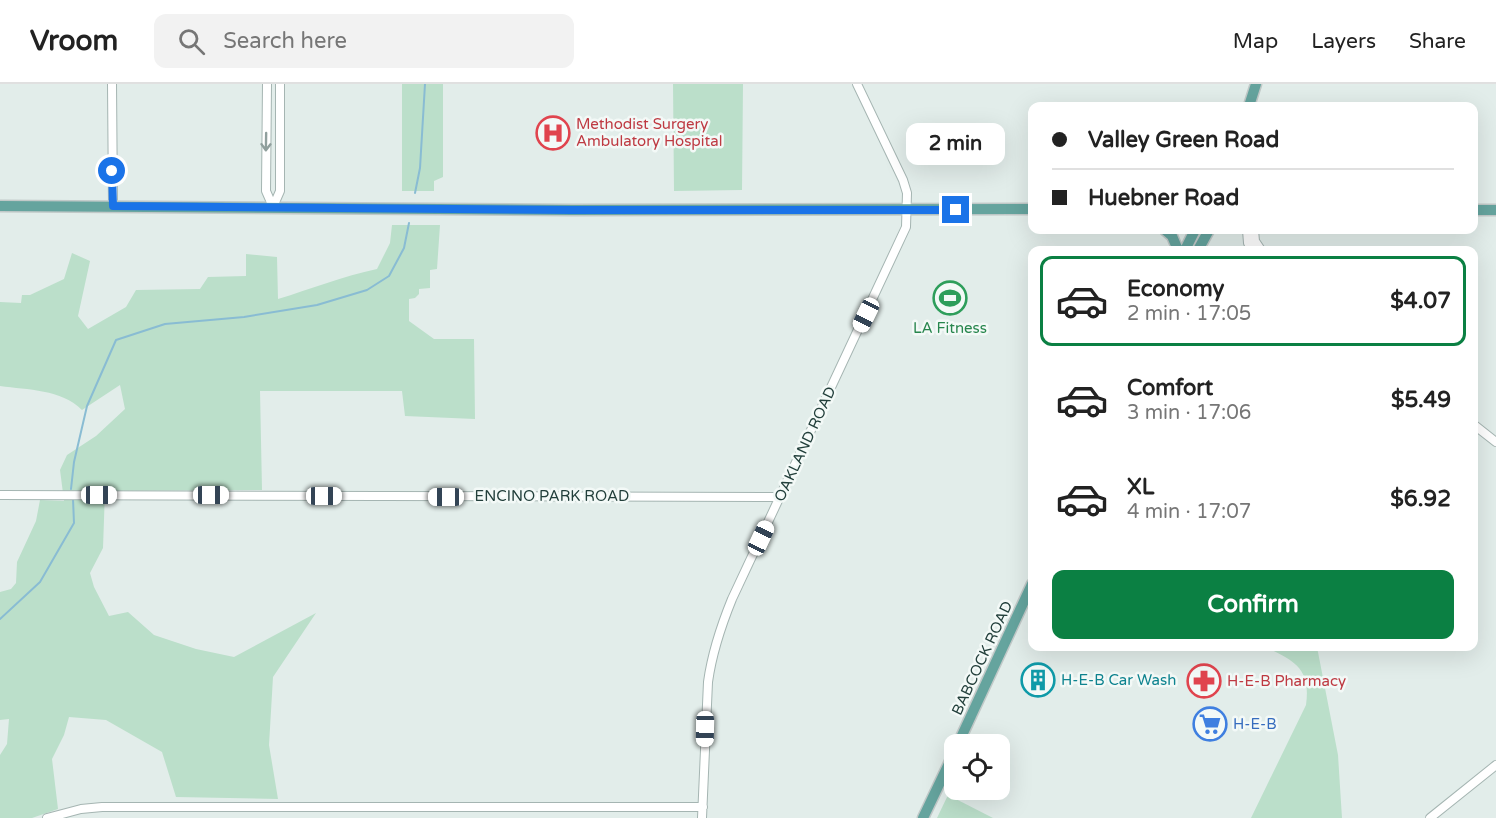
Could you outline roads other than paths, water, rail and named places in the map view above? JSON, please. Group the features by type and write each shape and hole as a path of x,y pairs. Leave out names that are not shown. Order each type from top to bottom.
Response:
{"main road":[{"path":"1250,102 1256,84"},
{"path":"0,206 1028,209"},
{"path":"1478,210 1496,210"},
{"name":"BABCOCK ROAD","path":"963,734 1028,593"},
{"path":"923,818 944,774"}],"street":[{"path":"112,84 113,206"},
{"path":"267,84 266,191 273,207"},
{"path":"273,207 280,191 280,84"},
{"name":"OAKLAND ROAD","path":"702,818 705,709 711,662 732,598 905,232 908,193 857,84"},
{"path":"1478,428 1496,442"},
{"name":"ENCINO PARK ROAD","path":"0,495 779,497"},
{"path":"1430,818 1496,765"},
{"path":"47,818 81,809 102,807 703,807"}],"waterway":[{"path":"415,193 420,168 425,84"},
{"path":"71,489 74,462 87,406 116,340 165,324 244,317 317,305 367,290 389,276 404,248 409,223"},
{"path":"0,619 40,582 74,523 73,499"}],"place":[{"name":"Methodist Surgery Ambulatory Hospital","path":"553,133"},
{"name":"LA Fitness","path":"950,298"},
{"name":"H-E-B Car Wash","path":"1038,680"},
{"name":"H-E-B Pharmacy","path":"1204,681"},
{"name":"H-E-B","path":"1210,724"}]}
